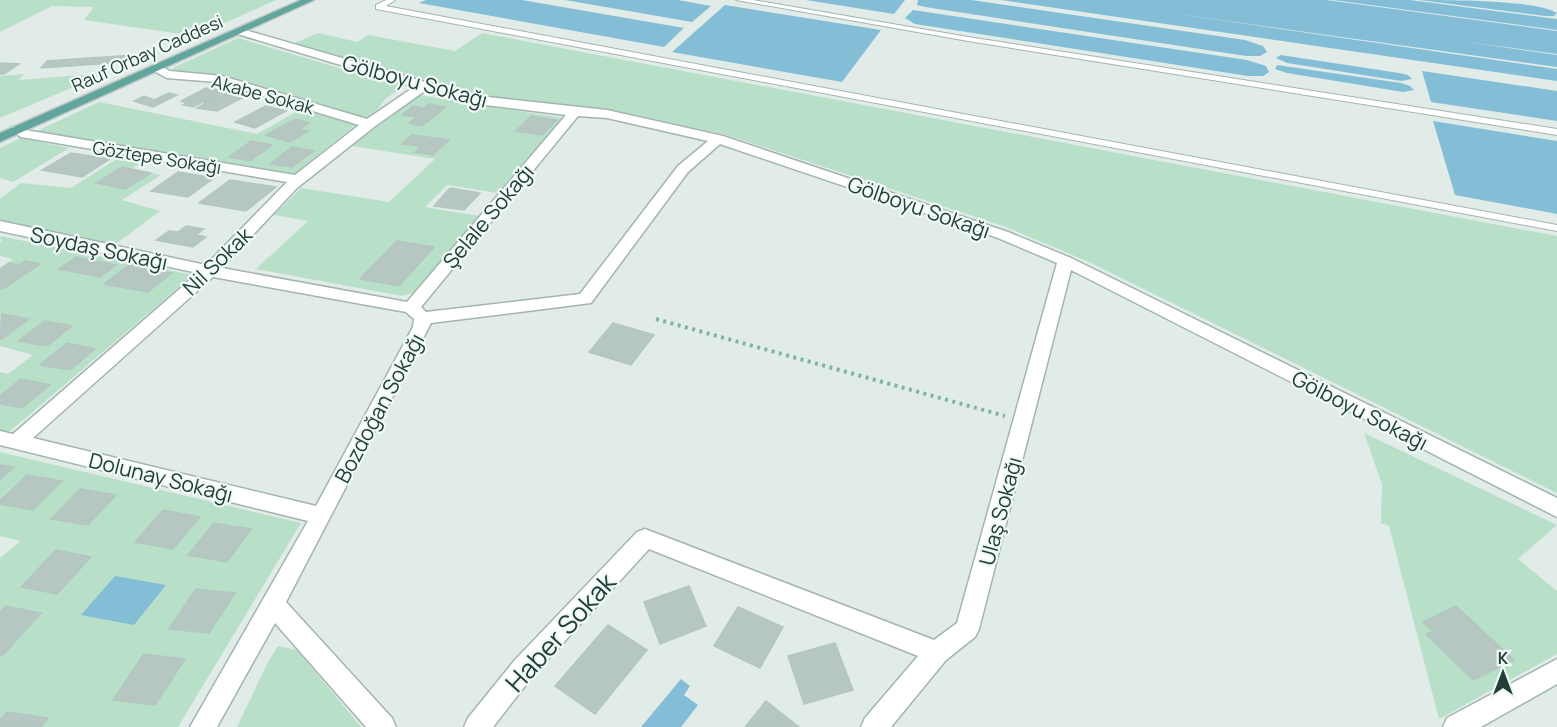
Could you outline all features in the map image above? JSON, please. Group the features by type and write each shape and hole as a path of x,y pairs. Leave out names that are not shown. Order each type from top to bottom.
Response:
{"main road":[{"name":"Rauf Orbay Caddesi","path":"0,128 290,0"},
{"name":"Rauf Orbay Caddesi","path":"0,138 309,0"}],"street":[{"name":"Gölboyu Sokağı","path":"238,32 470,99 607,114 718,139 1003,235 1065,261 1557,508"},
{"name":"Akabe Sokak","path":"156,68 167,74 218,79 369,124"},
{"name":"Nil Sokak","path":"8,440 210,271 298,180 369,124 422,87"},
{"name":"Şelale Sokağı","path":"417,313 575,112"},
{"name":"Göztepe Sokağı","path":"17,130 21,134 82,145 298,180"},
{"name":"Bozdoğan Sokağı","path":"202,727 274,605 422,327 417,313 585,299 683,169 718,139"},
{"name":"Soydaş Sokağı","path":"0,226 417,313"},
{"name":"Ulaş Sokağı","path":"874,727 937,652 968,630 1065,261"},
{"name":"Dolunay Sokağı","path":"8,440 322,516"},
{"name":"Haber Sokak","path":"477,727 523,669 645,538 937,652"},
{"path":"274,605 383,727"},
{"path":"1456,727 1557,671"}],"lane":[{"path":"391,0 379,7 1557,228"},
{"path":"740,0 968,39 1557,132"}],"path":[{"path":"656,319 1024,421"}],"green space":[{"path":"0,0 276,0 195,36 84,20 94,7 52,6 0,32"},
{"path":"318,33 357,42 368,35 455,51 482,33 1557,236 1557,493 1089,262 1006,227 727,135 608,109 477,95 424,84 295,43"},
{"path":"238,38 403,87 385,99 372,117 366,121 222,77 174,72 173,68"},
{"path":"107,73 0,118 0,76 24,74 19,80"},
{"path":"419,95 563,118 497,193 447,185 425,207 479,216 475,225 419,291 402,296 256,269 308,221 274,215 301,188 389,202 435,159 352,146"},
{"path":"99,102 257,134 301,109 355,125 294,174 35,132"},
{"path":"20,138 69,148 13,182 0,178 0,148"},
{"path":"118,158 142,162 131,169 122,167 97,183 125,189 151,173 161,175 122,200 160,211 113,246 0,221 0,199 21,183 71,188"},
{"path":"0,236 193,275 9,432 0,430 0,372 8,374 33,355 0,346 0,268 13,259 0,256 0,243 2,242"},
{"path":"1364,433 1557,525 1518,559 1557,591 1557,654 1439,719 1389,526 1381,523 1382,484"},
{"path":"0,452 301,523 178,727 0,727 0,558 21,541 0,536"},
{"path":"278,646 297,650 361,727 237,727"}],"water":[{"path":"426,0 522,0 684,28 664,47 419,3"},
{"path":"565,0 678,0 711,6 692,22"},
{"path":"806,0 905,0 894,14"},
{"path":"918,0 971,0 1245,40 1263,46 1267,52 1260,56 1246,56 925,7 917,5"},
{"path":"1001,0 1326,0 1557,31 1557,54 1460,41 1557,55 1557,67 1163,12 1557,69 1557,81"},
{"path":"1333,0 1410,0 1557,19 1557,30"},
{"path":"1419,0 1512,3 1531,5 1557,13 1554,16 1545,16"},
{"path":"725,5 881,30 842,82 672,52"},
{"path":"913,10 1247,60 1266,66 1269,72 1263,76 1248,76 915,24 905,18"},
{"path":"1281,55 1399,73 1408,75 1412,79 1401,81 1287,63 1276,58"},
{"path":"1277,65 1401,83 1414,90 1403,92 1287,73 1275,69"},
{"path":"1422,71 1557,91 1557,121 1431,102"},
{"path":"1433,121 1557,141 1557,214 1455,195"},
{"path":"115,576 166,585 134,625 81,615"},
{"path":"681,679 690,686 684,695 698,705 681,727 641,727"}],"building":[{"path":"132,55 127,62 41,68 47,61"},
{"path":"0,63 19,64 4,74 0,74"},
{"path":"206,88 225,91 193,107 183,105 187,103 181,101"},
{"path":"229,92 242,95 238,97 242,98 217,111 197,108 206,103 203,102"},
{"path":"169,93 177,95 153,107 134,101 144,96 154,100"},
{"path":"429,104 446,107 422,126 409,123 417,117 402,115 413,106 424,108"},
{"path":"266,106 286,111 255,128 235,122"},
{"path":"531,116 557,120 542,135 516,131"},
{"path":"295,119 309,123 299,129 308,131 290,142 266,135"},
{"path":"412,135 449,140 433,155 415,152 421,146 402,144"},
{"path":"251,141 272,145 250,161 229,157"},
{"path":"292,147 314,151 292,167 270,164"},
{"path":"71,153 110,159 82,177 42,170"},
{"path":"122,167 151,173 125,189 96,183"},
{"path":"178,172 214,178 188,197 151,191"},
{"path":"230,180 276,187 246,211 199,203"},
{"path":"450,188 480,193 464,210 434,206"},
{"path":"186,226 204,229 196,235 206,237 193,247 156,240 169,231 178,232"},
{"path":"397,241 434,247 399,286 360,279"},
{"path":"76,257 116,265 100,277 59,269"},
{"path":"25,261 40,264 3,289 0,288 0,269 9,263 19,265"},
{"path":"129,265 172,273 148,292 104,284"},
{"path":"2,314 29,319 0,339"},
{"path":"45,321 72,326 47,346 18,341"},
{"path":"613,323 654,335 631,365 589,352"},
{"path":"67,343 95,349 70,370 40,365"},
{"path":"21,379 50,385 22,408 0,404 0,396"},
{"path":"0,465 14,467 0,480"},
{"path":"27,475 62,481 33,510 0,504 0,501"},
{"path":"80,489 116,495 88,525 51,519"},
{"path":"163,510 200,517 173,549 135,542"},
{"path":"214,523 251,529 227,562 188,555"},
{"path":"56,550 91,557 57,594 21,587"},
{"path":"689,586 706,626 660,644 644,602"},
{"path":"196,589 235,593 209,633 169,629"},
{"path":"5,606 41,613 3,655 0,655 0,612"},
{"path":"1456,606 1514,660 1473,680 1426,634 1433,631 1423,622"},
{"path":"738,607 783,627 760,668 714,646"},
{"path":"608,625 647,650 595,714 555,686"},
{"path":"835,643 853,690 804,704 788,656"},
{"path":"144,654 185,659 155,705 113,700"},
{"path":"766,701 799,727 745,727"},
{"path":"7,712 48,718 41,727 0,727 0,720"}]}
